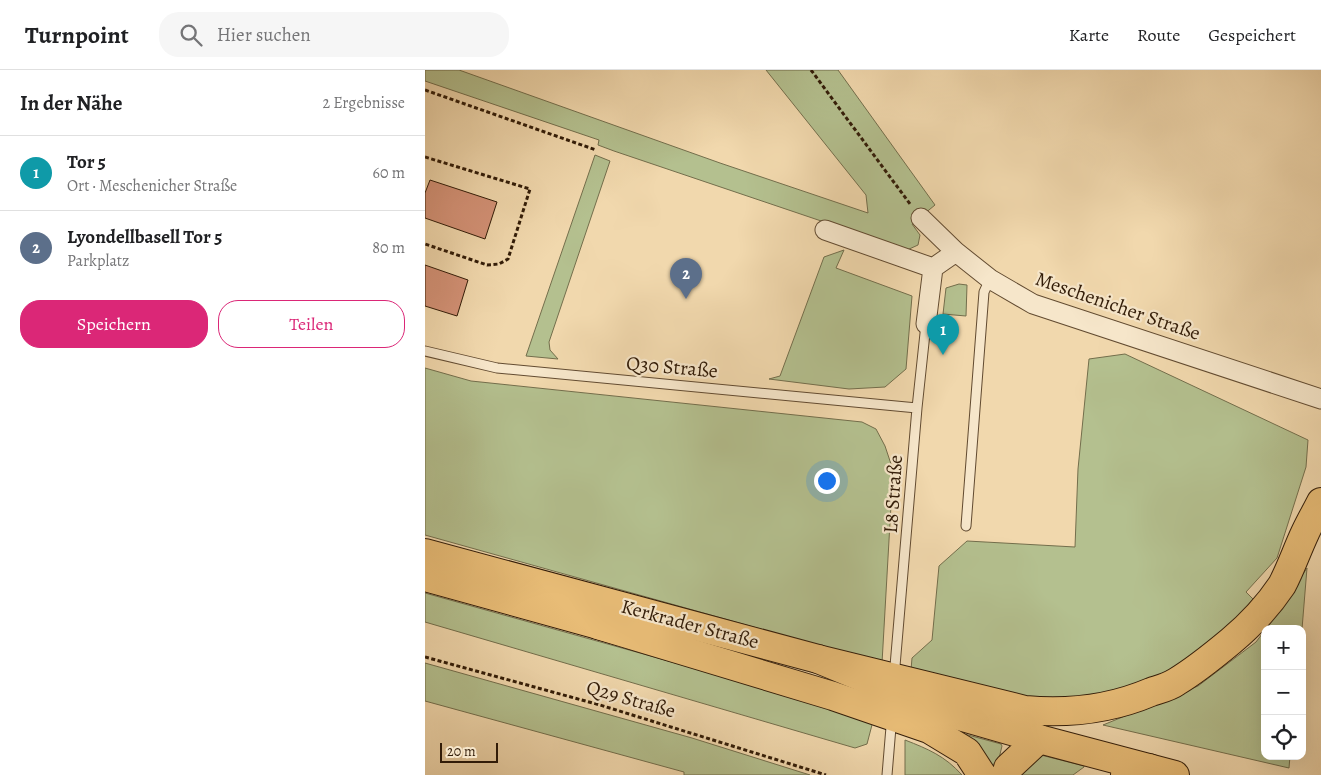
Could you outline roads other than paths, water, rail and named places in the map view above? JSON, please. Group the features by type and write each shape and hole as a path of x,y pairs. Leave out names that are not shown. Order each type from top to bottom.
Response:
{"main road":[{"path":"818,659 1025,710 1048,712 1077,711 1111,705 1142,696 1174,683 1205,664 1244,630 1281,585 1321,502"},
{"name":"Kerkrader Straße","path":"425,553 818,659 949,713"},
{"name":"Kerkrader Straße","path":"425,577 598,625 949,713 1039,739 1137,772 1175,775"},
{"path":"598,625 833,696 929,729 967,752 982,775"},
{"path":"1006,775 1008,768 1039,739"}],"street":[{"name":"Meschenicher Straße","path":"921,218 956,252 990,278 1033,304 1321,399"},
{"path":"825,230 933,268"},
{"path":"926,324 933,268 956,252"}],"lane":[{"path":"965,526 984,292 990,278"},
{"name":"L8 Straße","path":"895,666 926,324"},
{"name":"Q30 Straße","path":"425,350 497,368 917,408"},
{"path":"887,775 891,727"}],"place":[{"name":"Lyondellbasell Tor 5","path":"686,299"},
{"name":"Tor 5","path":"943,355"}]}
